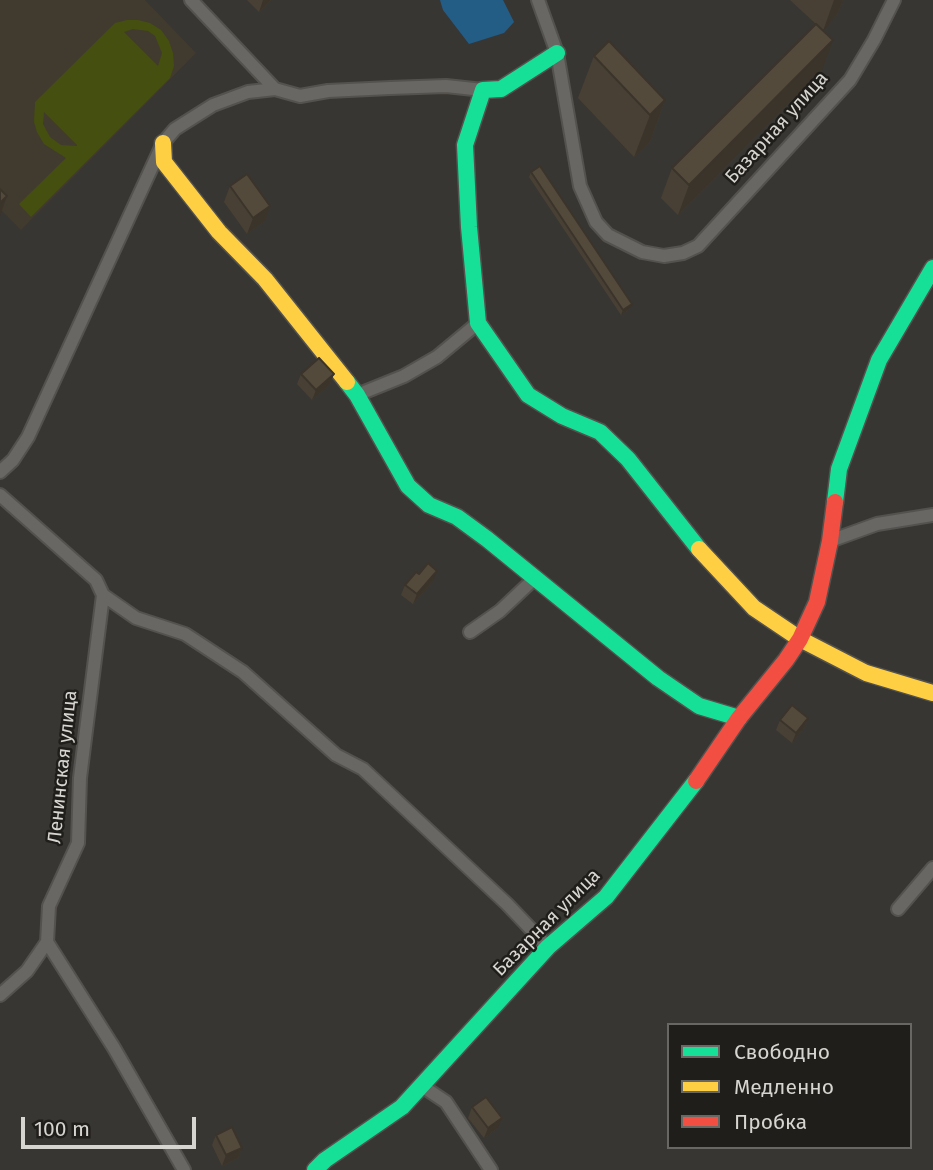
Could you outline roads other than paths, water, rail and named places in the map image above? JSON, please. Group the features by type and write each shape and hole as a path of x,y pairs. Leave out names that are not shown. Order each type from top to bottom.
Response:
{"street":[{"path":"191,0 275,89"},
{"path":"0,472 13,460 28,437 163,143 175,130 213,106 248,92 275,89 300,96 328,91 446,86 501,89 557,53 538,0"},
{"name":"Базарная улица","path":"557,53 580,186 596,222 608,235 642,252 664,256 683,253 698,246 841,90 874,40 894,0"},
{"path":"482,90 465,145 468,227 478,323 528,395 562,416 600,432 628,458 704,556 754,608 800,639 866,673 933,693"},
{"path":"163,143 164,162 219,232 265,279 357,395 408,486 429,505 467,525 658,678 699,706 739,718"},
{"name":"Базарная улица","path":"315,1170 325,1160 402,1107 548,947 606,897 695,782 739,718 786,660 800,639 817,602 831,541 839,469 879,360 933,268"},
{"path":"357,395 404,376 437,356 478,323"},
{"path":"0,495 96,580 103,595 136,618 185,634 243,672 336,755 363,769 507,904 548,947"},
{"path":"831,541 877,524 933,515"},
{"path":"470,632 500,611 535,578"},
{"name":"Ленинская улица","path":"47,942 49,906 78,843 80,778 103,595"},
{"path":"898,909 933,868"},
{"path":"0,995 27,971 47,942 114,1048 184,1170"},
{"path":"422,1086 446,1102 491,1170"}],"water":[{"path":"440,0 503,0 514,22 504,33 469,44 443,10"}]}
